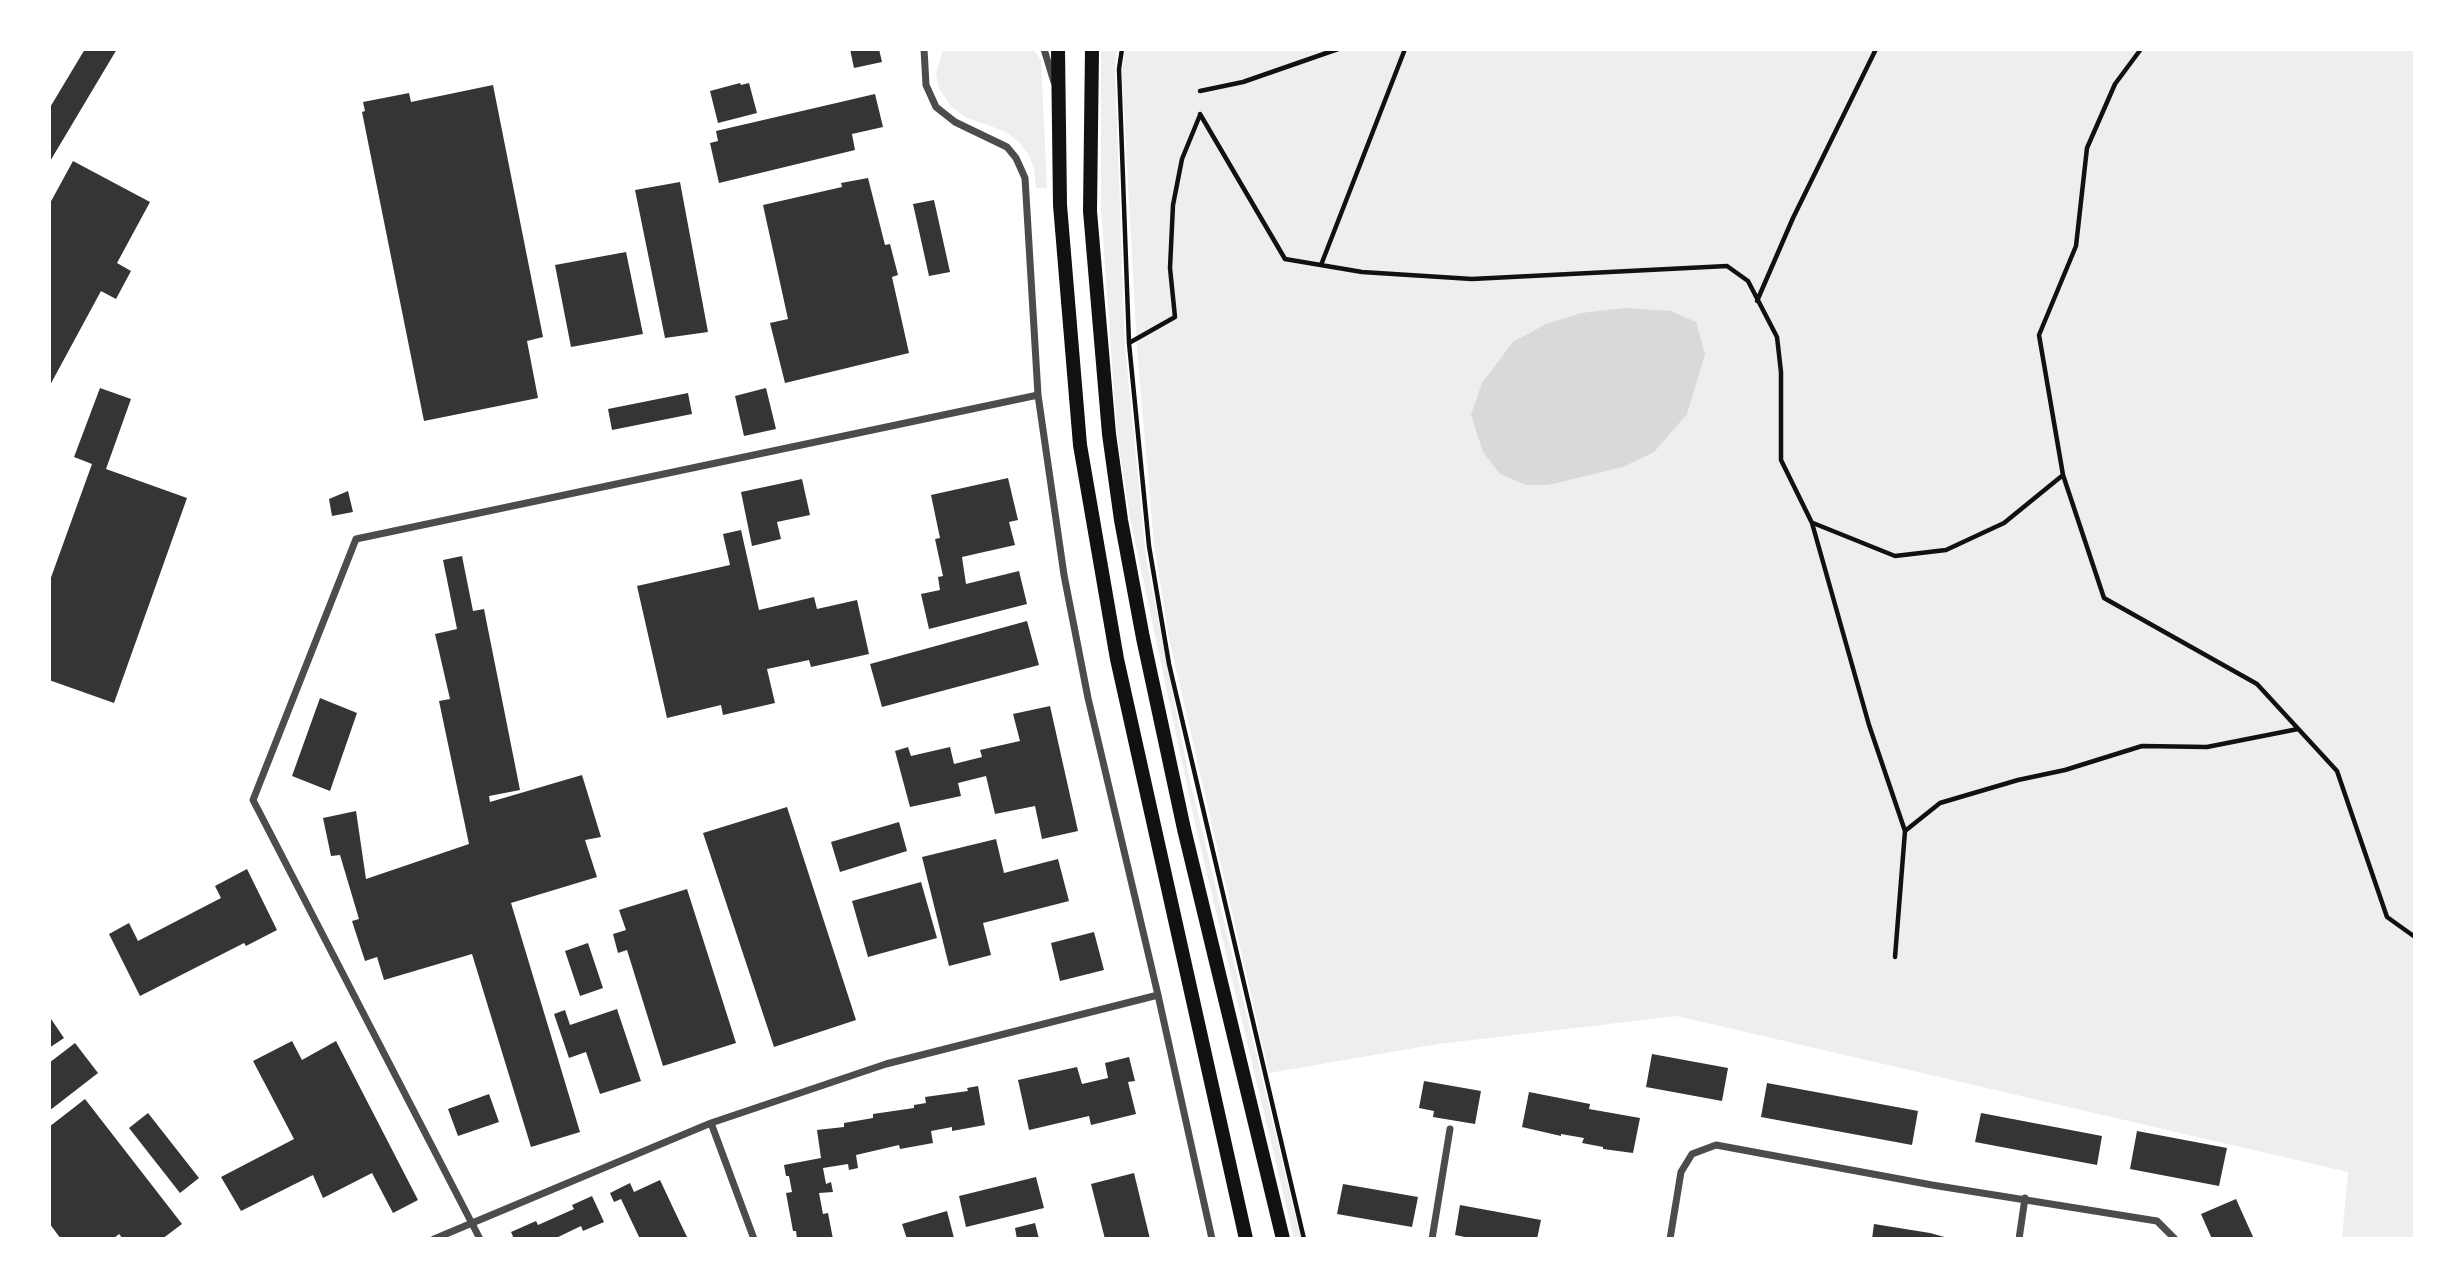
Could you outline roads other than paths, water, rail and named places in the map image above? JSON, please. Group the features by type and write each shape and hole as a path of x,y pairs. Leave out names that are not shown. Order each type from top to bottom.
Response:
{"main road":[{"path":"1058,49 1060,205 1080,446 1091,519 1117,659 1246,1239"},
{"path":"1092,49 1090,211 1103,374 1121,520 1184,829 1283,1239"}],"street":[{"path":"924,49 926,85 936,107 955,122 1007,147 1016,158 1025,178 1038,395 1064,575 1088,698 1212,1239"},
{"path":"1044,49 1058,96"},
{"path":"480,1239 253,800 356,539 1038,395"},
{"path":"434,1239 711,1123 908,1057 1158,995"},
{"path":"711,1123 754,1239"},
{"path":"1432,1239 1450,1129"},
{"path":"1670,1239 1681,1172 1692,1154 1716,1145 1932,1185 2157,1221 2175,1239"},
{"path":"2019,1239 2025,1198"}]}
